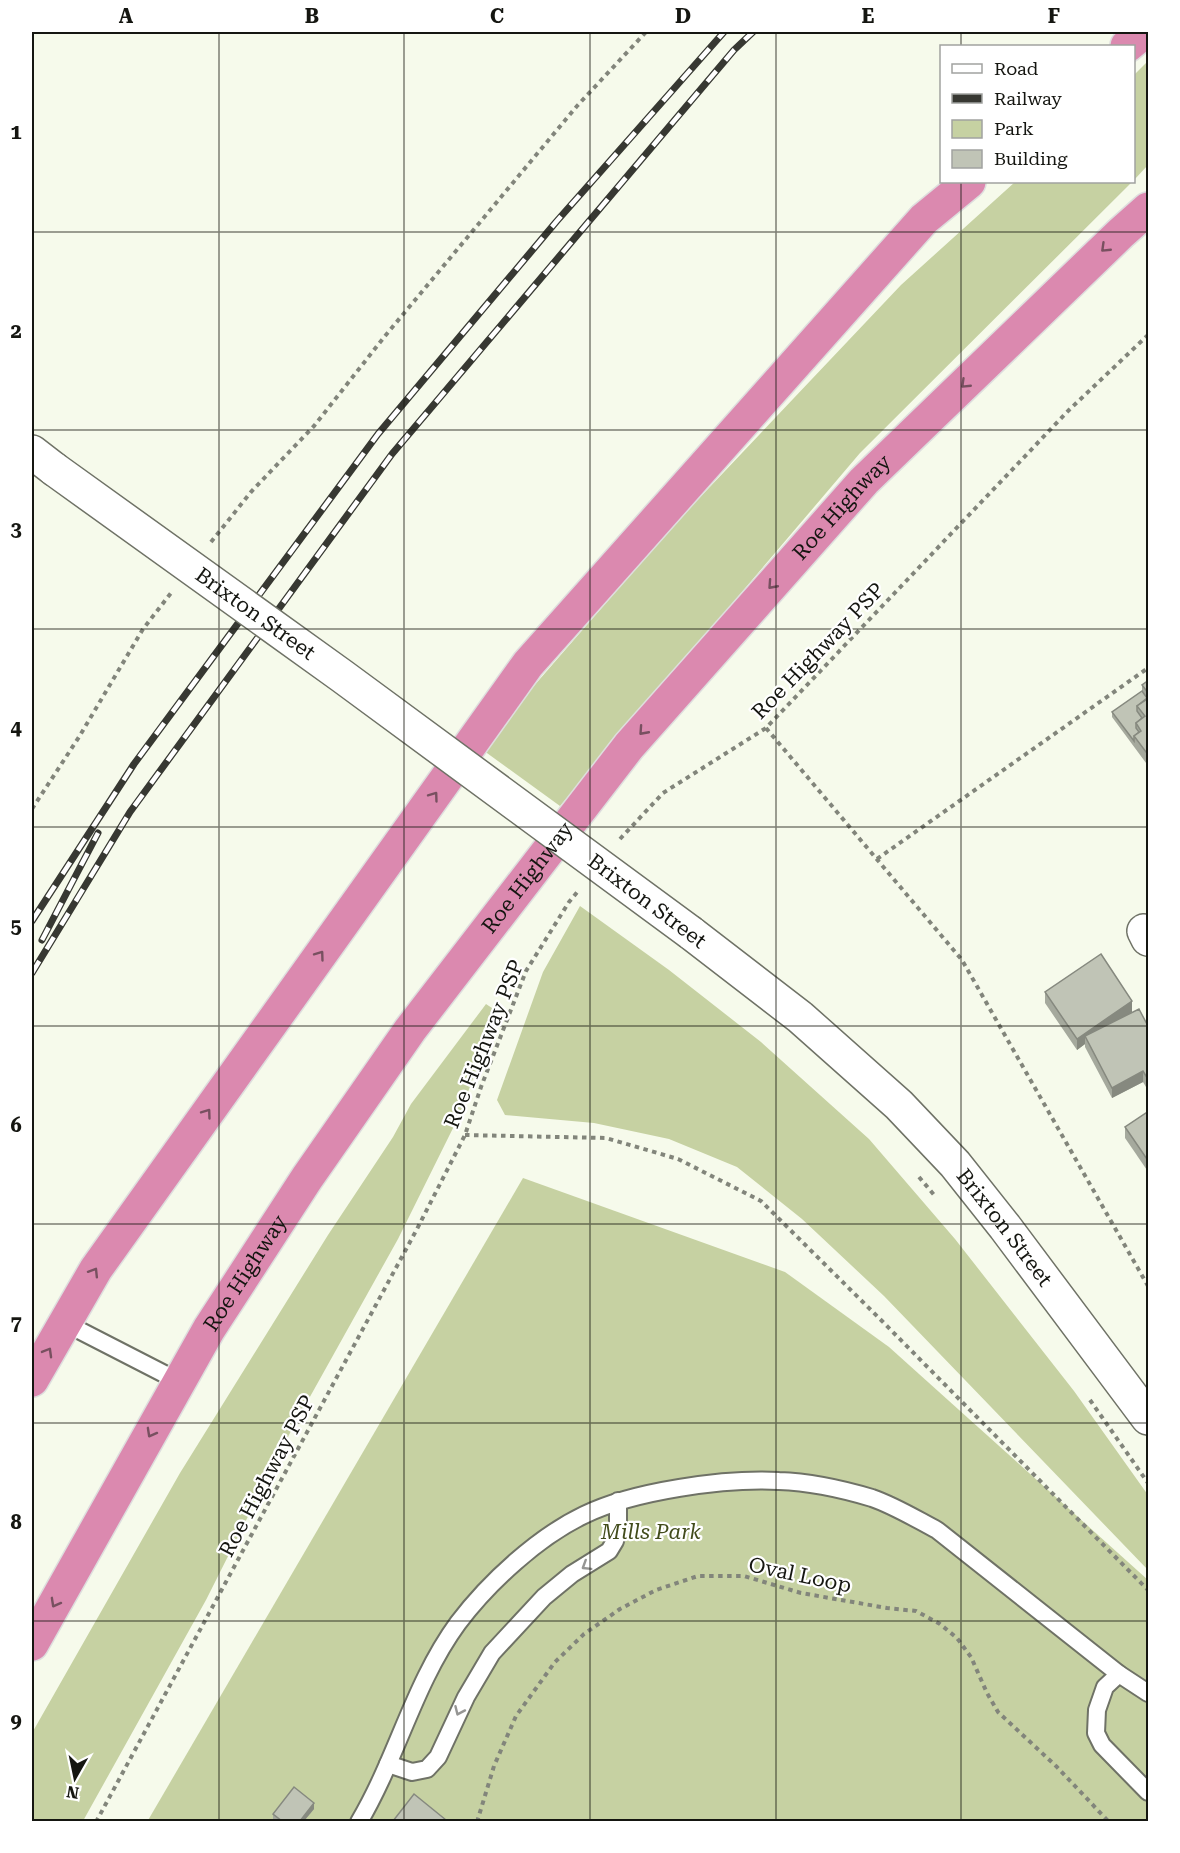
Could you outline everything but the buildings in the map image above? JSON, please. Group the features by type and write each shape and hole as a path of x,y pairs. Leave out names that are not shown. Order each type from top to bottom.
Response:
{"highway":[{"path":"1127,45 1144,32"},
{"path":"32,1380 96,1269 528,664 924,219 968,183"},
{"name":"Roe Highway","path":"32,1644 209,1329 307,1178 410,1030 629,746 864,481 1121,233 1149,209"}],"main road":[{"name":"Brixton Street","path":"43,460 342,676 691,933 808,1024 899,1105 955,1164 1149,1418"}],"lane":[{"path":"65,1323 180,1382"},
{"path":"359,1821 372,1799 433,1663 458,1623 499,1578 548,1536 584,1515 618,1501 681,1488 778,1480 825,1486 873,1499 908,1514 938,1530 1119,1674 1149,1693"},
{"path":"388,1764 412,1772 427,1769 438,1757 466,1697 492,1653 544,1597 572,1574 609,1551 616,1534 618,1501"},
{"path":"1119,1674 1106,1687 1097,1710 1096,1733 1102,1745 1149,1792"}],"path":[{"path":"208,547 251,492 314,426 385,336 577,106 646,32"},
{"name":"Roe Highway PSP","path":"618,841 663,793 766,728 1069,410 1149,335"},
{"path":"32,809 79,737 143,629 172,592"},
{"path":"877,859 1149,668"},
{"path":"766,728 962,960 1149,1286"},
{"name":"Roe Highway PSP","path":"96,1821 417,1229 465,1135 480,1087 526,971 569,902 583,885"},
{"path":"465,1135 606,1138 678,1159 760,1202 890,1329 1149,1590"},
{"path":"914,1171 936,1197"},
{"path":"1090,1399 1149,1483"},
{"name":"Oval Loop","path":"477,1821 494,1766 516,1716 555,1662 584,1634 620,1609 656,1590 698,1576 744,1576 801,1593 916,1611 940,1624 957,1638 972,1658 998,1712 1057,1767 1109,1821"}],"green space":[{"path":"1148,61 1148,165 1135,179 1135,74"},
{"path":"1014,183 1131,183 860,453 560,806 480,748 671,528 901,285"},
{"path":"580,906 669,970 761,1042 869,1139 955,1239 1074,1391 1148,1495 1148,1570 884,1296 802,1219 737,1167 669,1139 594,1123 505,1115 497,1100 543,972"},
{"path":"486,1004 495,1010 488,1037 460,1114 398,1239 292,1429 206,1600 83,1821 32,1821 32,1733 180,1473 328,1235 393,1137 411,1104"},
{"name":"Mills Park","path":"523,1178 785,1272 889,1347 1148,1580 1148,1821 147,1822"}],"railway":[{"path":"32,921 134,764 378,434 556,222 724,32"},
{"path":"32,973 130,812 392,454 734,50 753,32"},
{"path":"42,940 98,833"}]}
